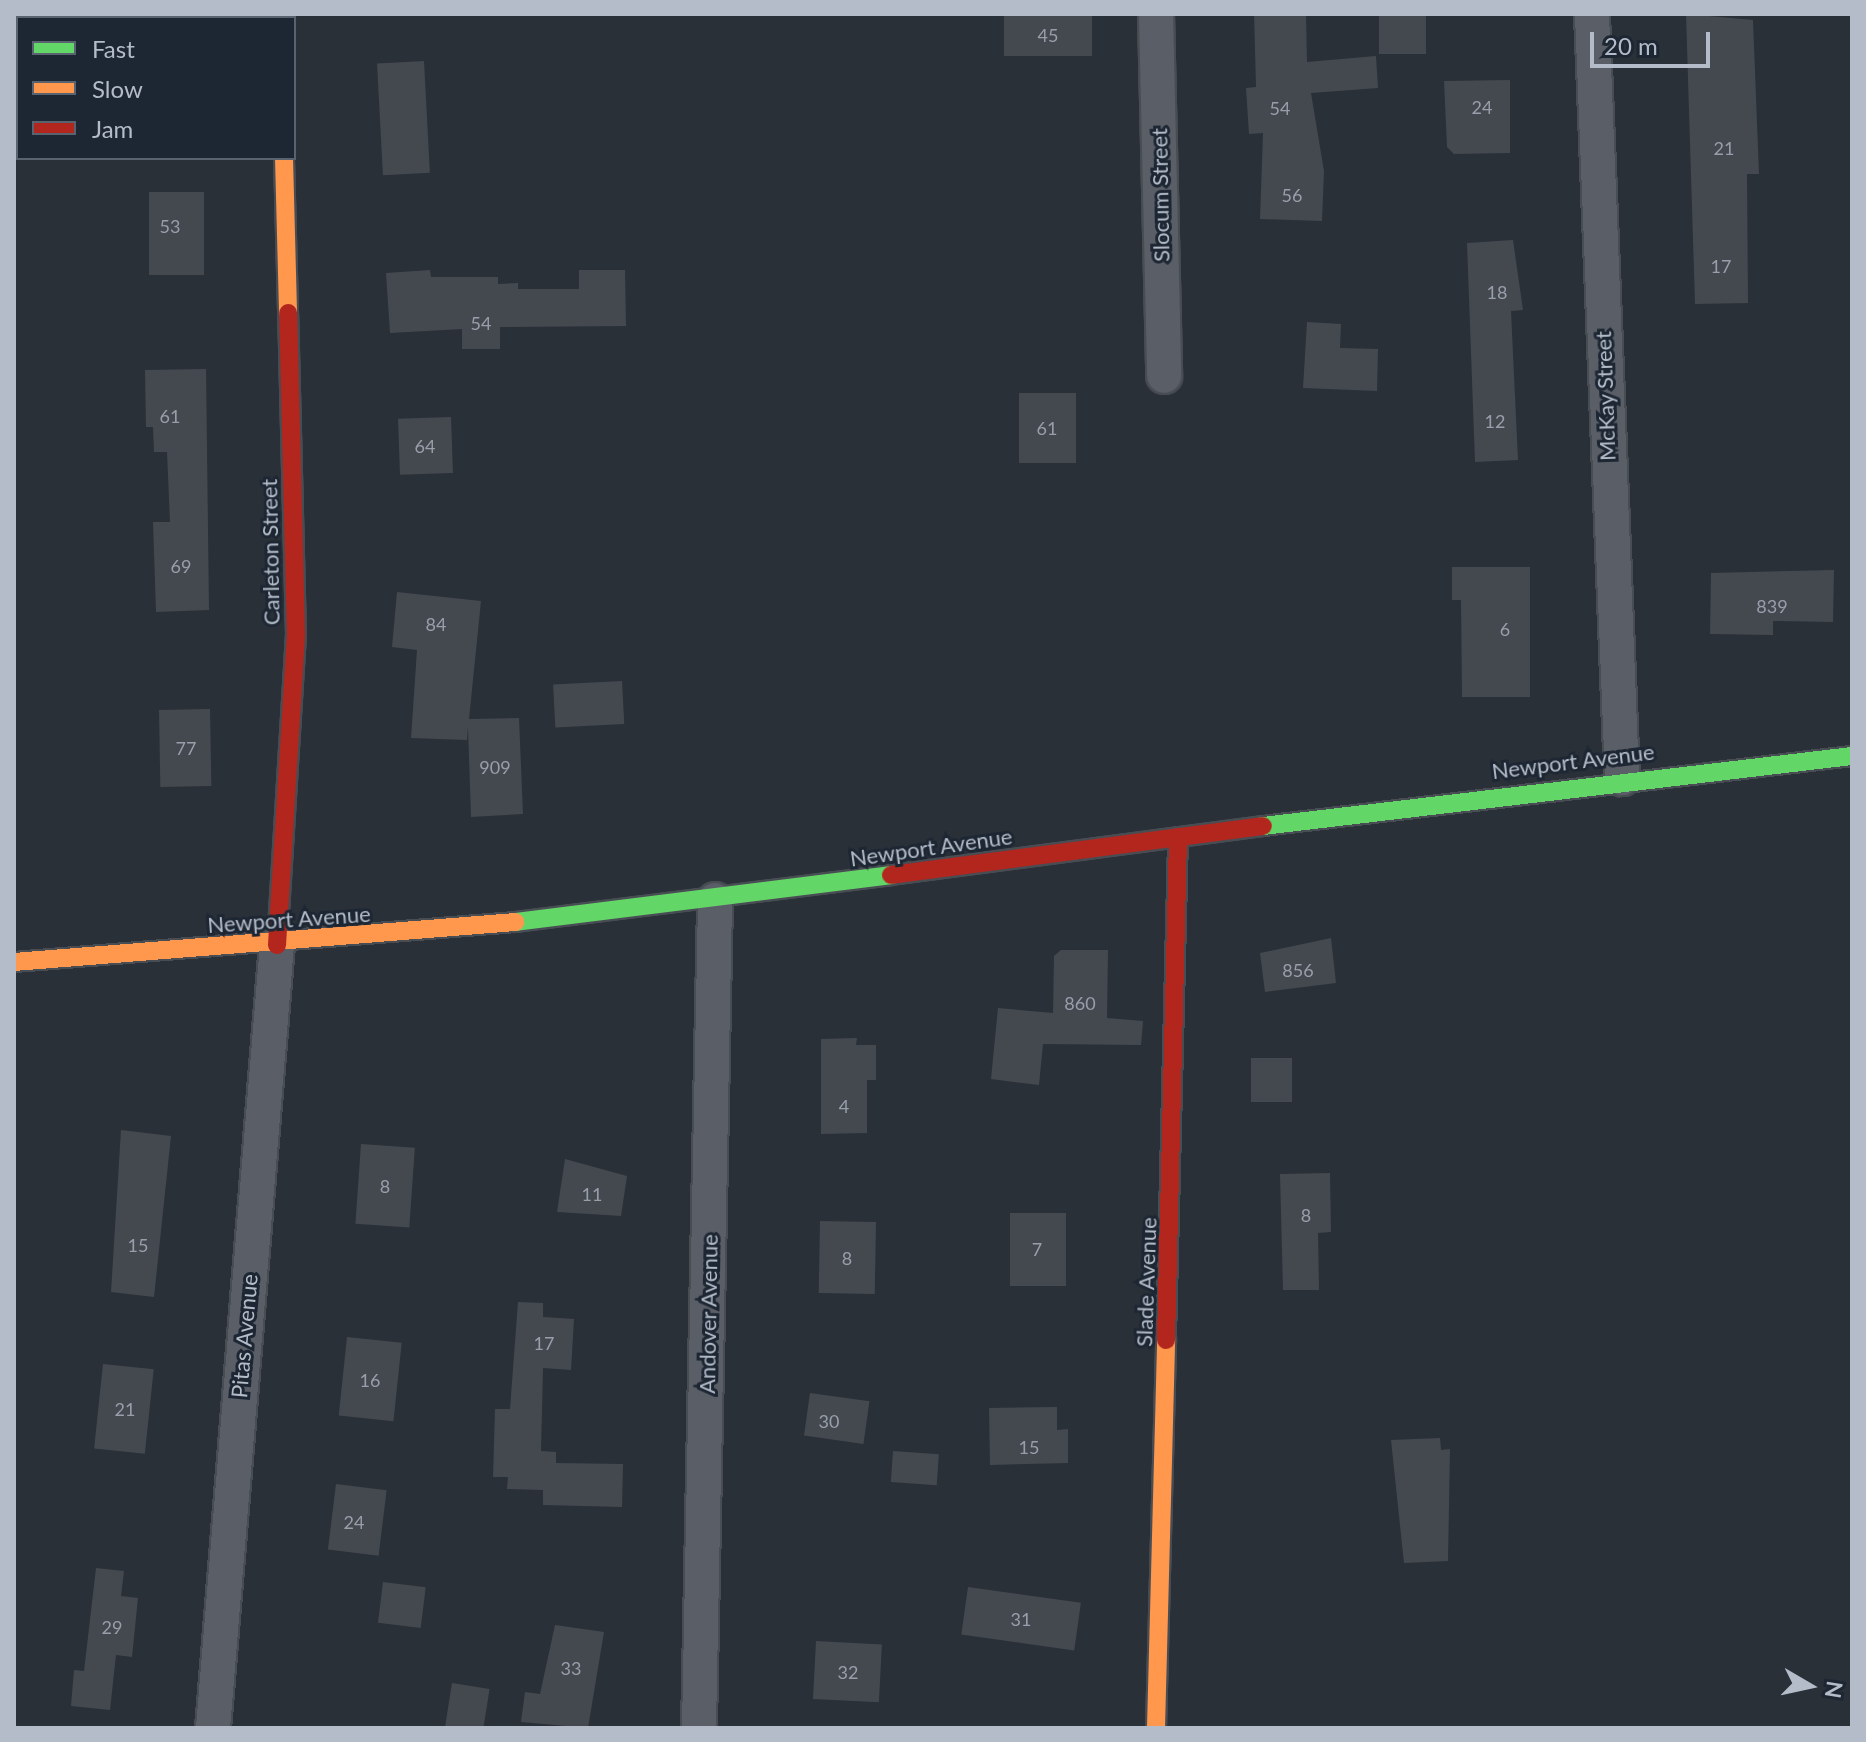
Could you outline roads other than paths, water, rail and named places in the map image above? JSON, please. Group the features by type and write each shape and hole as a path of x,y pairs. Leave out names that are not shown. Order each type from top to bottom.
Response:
{"main road":[{"name":"Carleton Street","path":"277,945 296,635 284,160"},
{"name":"Newport Avenue","path":"14,962 277,945 715,900 1622,778 1852,756"},
{"name":"Slade Avenue","path":"1156,1728 1178,837"}],"street":[{"name":"Slocum Street","path":"1156,14 1164,376"},
{"name":"McKay Street","path":"1592,14 1622,778"},
{"name":"Andover Avenue","path":"699,1728 715,900"},
{"name":"Pitas Avenue","path":"213,1728 277,945"}]}
